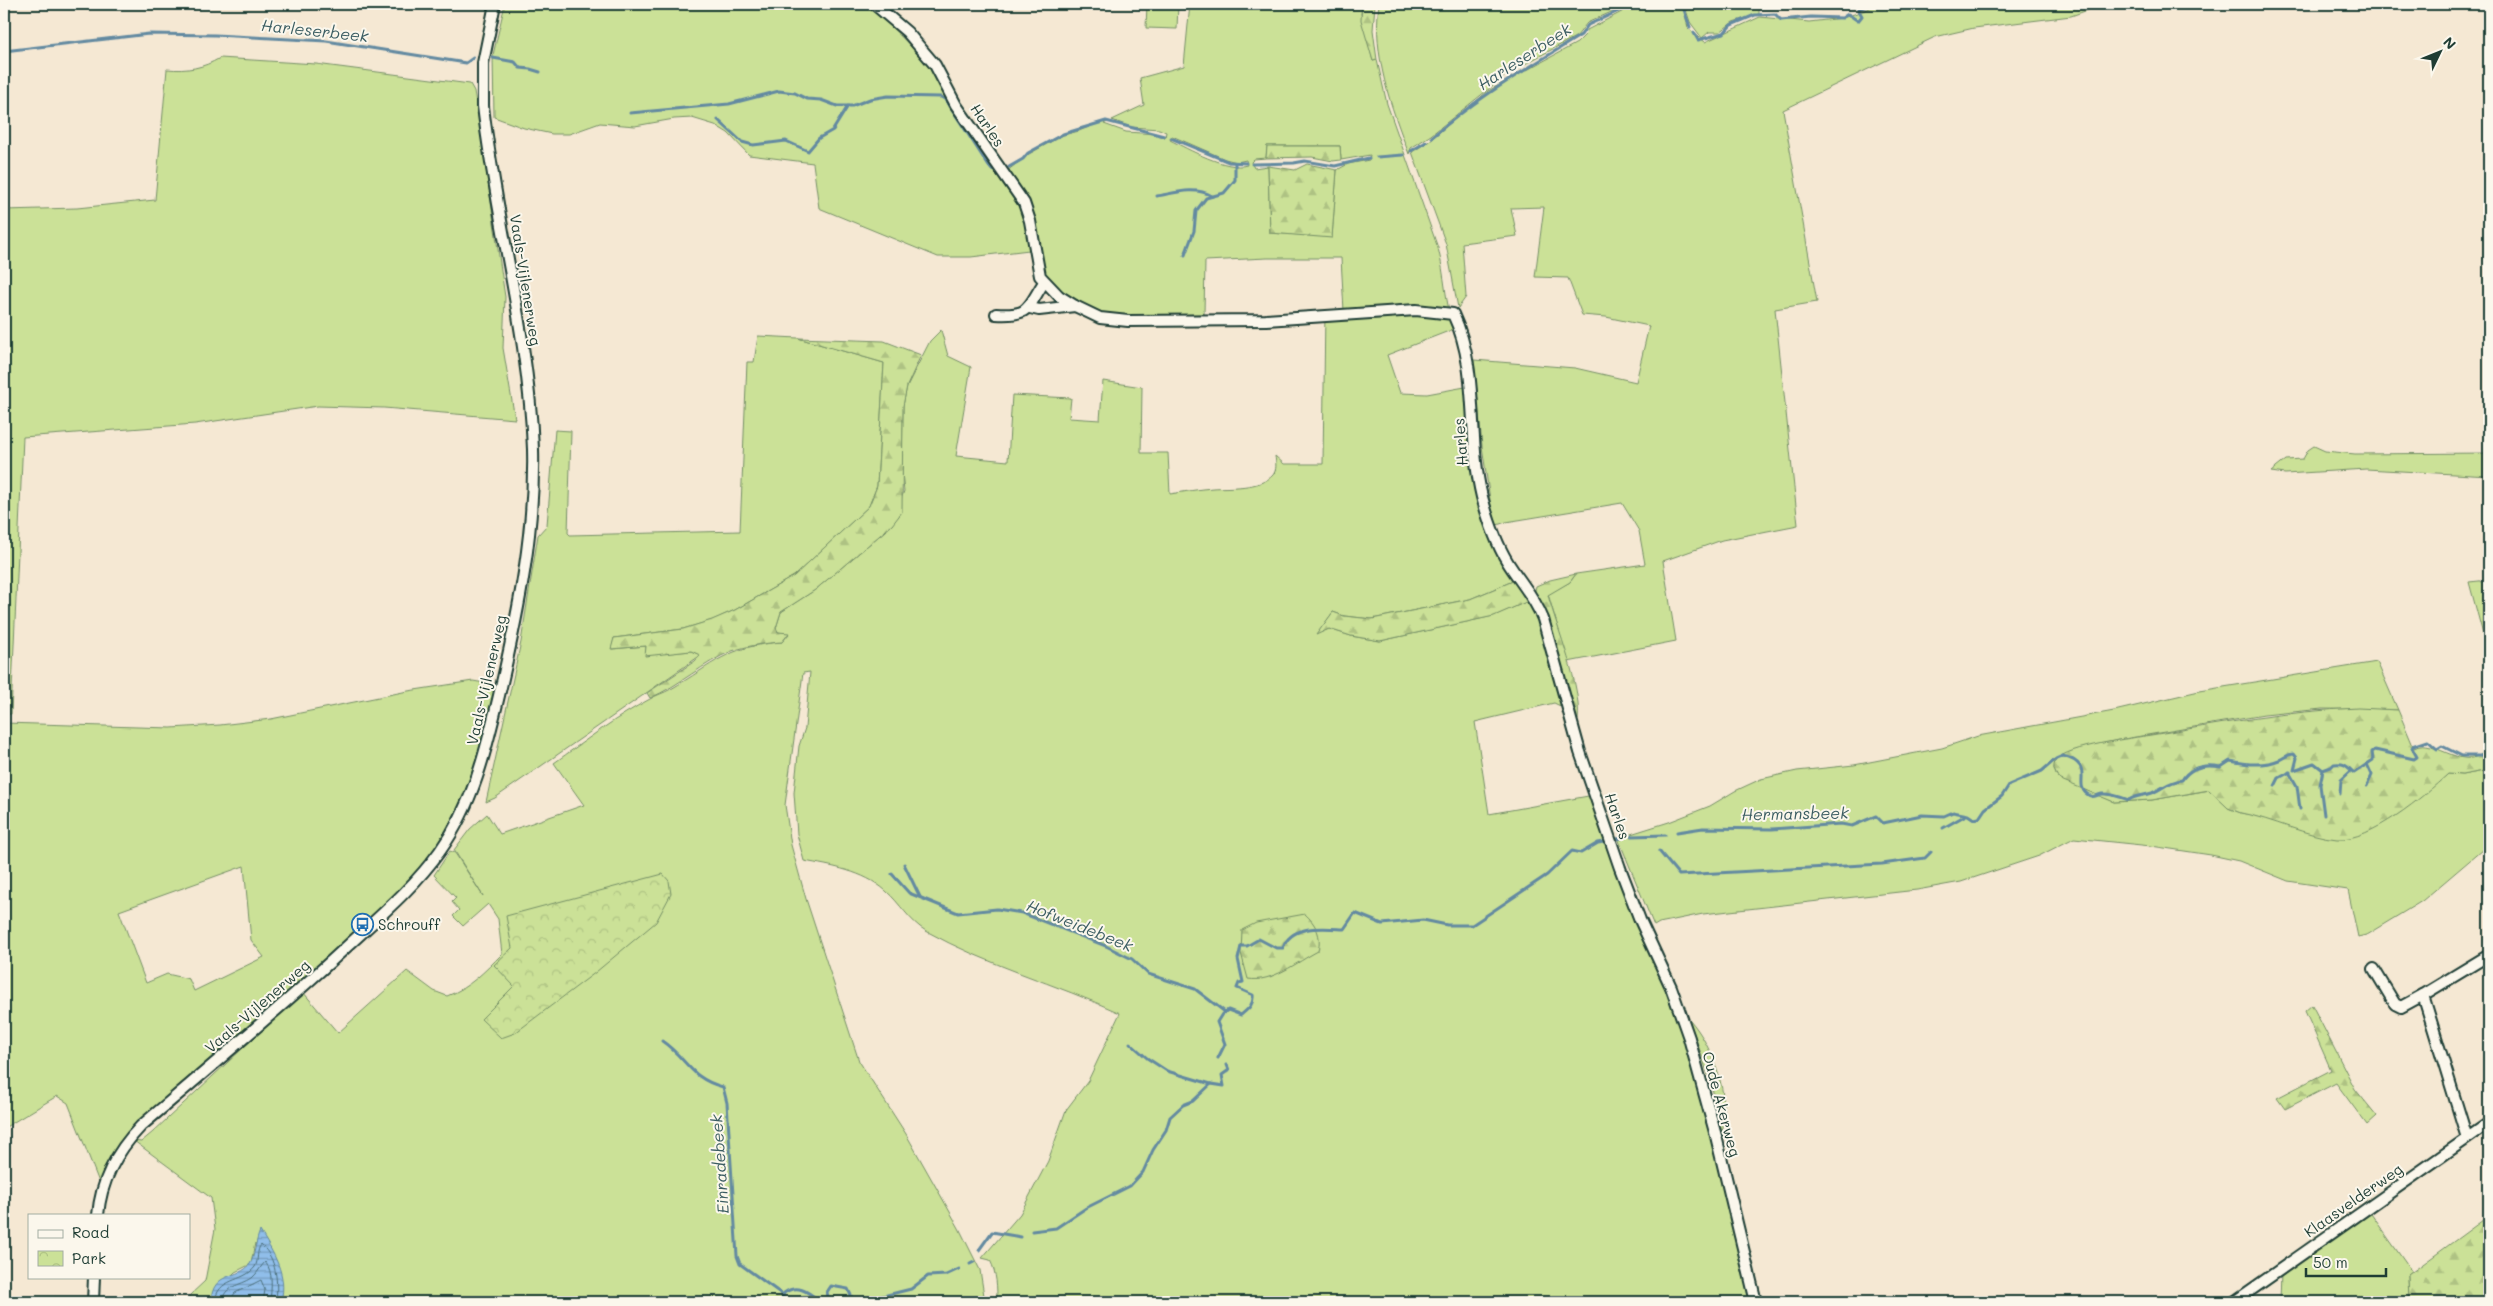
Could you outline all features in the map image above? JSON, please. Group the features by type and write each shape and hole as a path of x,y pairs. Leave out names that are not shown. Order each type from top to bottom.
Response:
{"street":[{"name":"Vaals-Vijlenerweg","path":"98,1214 104,1184 116,1159 141,1126 322,969 403,894 452,834 478,779 495,714 520,599 531,525 532,492 532,447 527,376 483,106 483,63 495,4"},
{"name":"Harles","path":"874,4 907,32 935,64 956,105 1020,197 1029,217 1038,271 1044,282 1059,296 1075,306 1100,318 1128,321 1266,320 1428,310 1453,314 1465,343 1470,378 1477,475 1488,520 1502,554 1534,599 1543,619 1580,752 1640,920"},
{"path":"996,314 1018,314 1030,308 1044,282"},
{"path":"1030,308 1039,310 1075,306"},
{"name":"Oude Akerweg","path":"1640,920 1671,987 1689,1038 1716,1136 1756,1302"},
{"path":"2374,969 2395,1004 2401,1007 2406,1006 2489,955"},
{"path":"2423,995 2467,1138"},
{"name":"Klaasvelderweg","path":"2234,1302 2489,1123"},
{"path":"93,1302 94,1278"}],"green space":[{"path":"505,4 868,4 928,63 1021,209 1031,240 1029,250 971,257 938,257 819,208 813,163 749,155 728,133 715,125 692,118 674,119 635,126 600,123 569,134 552,134 524,128 494,117 493,55"},
{"path":"1147,4 1178,4 1177,29 1146,28"},
{"path":"1190,4 1362,4 1361,14 1373,61 1377,60 1387,104 1438,248 1454,329 1387,355 1400,393 1427,394 1465,387 1474,461 1513,581 1470,599 1372,619 1344,616 1333,612 1318,633 1329,629 1351,636 1380,641 1493,616 1533,599 1543,606 1562,669 1571,711 1554,703 1475,722 1489,814 1594,795 1692,1054 1752,1302 997,1302 994,1270 990,1260 982,1258 1020,1214 1048,1161 1066,1110 1088,1081 1120,1013 973,954 926,931 886,891 858,874 804,861 797,834 794,793 799,746 805,728 810,672 803,673 785,805 791,845 806,899 859,1061 906,1134 959,1228 980,1270 985,1302 280,1302 255,1243 251,1264 235,1272 211,1296 211,1302 187,1302 190,1295 205,1281 215,1229 211,1198 134,1141 141,1142 153,1132 303,992 338,1033 407,971 434,991 447,996 470,984 502,954 498,919 488,904 463,926 453,916 459,910 452,902 456,898 434,875 450,851 455,853 483,896 454,850 470,829 487,814 500,834 584,805 554,763 625,714 722,658 734,652 763,644 782,642 789,634 778,632 776,628 781,612 815,590 892,525 904,491 902,473 903,406 907,386 930,341 941,330 948,356 971,367 956,456 1008,461 1012,395 1071,398 1069,418 1100,420 1103,381 1142,387 1141,453 1168,453 1170,494 1207,488 1261,483 1273,475 1276,466 1275,456 1284,464 1323,464 1325,311 1344,311 1341,258 1267,258 1205,261 1204,314 1101,317 1062,293 1045,276 1034,223 1007,171 1029,154 1063,135 1098,123 1107,122 1104,124 1126,132 1157,134 1165,137 1166,132 1159,129 1131,127 1112,120 1144,105 1140,78 1184,66","holes":["1172,136 1225,159 1237,162 1246,160 1247,165 1229,165 1208,158 1170,140","1267,146 1340,146 1341,160 1370,155 1369,160 1348,164 1337,170 1332,237 1270,233 1268,166 1254,168 1251,162 1254,159 1266,158","1317,951 1270,977 1243,965"]},
{"path":"1362,4 1375,4 1373,30 1377,60 1373,61 1361,20"},
{"path":"1379,4 1629,4 1587,23 1577,36 1510,72 1431,135 1411,148 1409,154 1390,99 1381,61 1378,42"},
{"path":"1637,4 1683,4 1688,28 1705,42 1760,17 1809,22 1843,18 1876,4 2105,4 2071,16 1974,28 1935,37 1783,110 1817,302 1775,309 1798,525 1722,540 1663,561 1676,641 1568,662 1548,594 1570,582 1576,574 1645,564 1639,531 1622,503 1506,522 1494,526 1482,446 1474,360 1575,368 1636,382 1649,326 1606,317 1582,315 1568,278 1535,277 1544,207 1511,208 1517,236 1462,243 1466,297 1458,308 1446,244 1412,152 1428,142 1488,91 1577,43 1586,34 1587,30"},
{"path":"1684,4 1759,4 1759,14 1733,22 1720,32 1709,32 1702,38 1690,22"},
{"path":"220,58 316,64 470,84 474,91 505,297 503,348 515,419 384,408 318,406 195,424 23,437 11,714 4,714 4,210 77,208 155,200 167,69 195,68"},
{"path":"1267,146 1340,146 1341,160 1333,161 1312,157 1266,158"},
{"path":"1307,164 1337,170 1332,238 1270,233 1268,166 1295,170"},
{"path":"758,336 798,338 884,363 877,486 869,506 794,576 735,610 713,620 683,629 614,638 612,649 646,646 646,655 691,651 701,655 495,798 486,802 521,642 538,535 547,525 555,430 571,431 568,533 570,535 740,531 747,362 754,362"},
{"path":"798,338 884,341 921,355 907,386 903,406 902,512 892,525 815,590 781,612 776,628 778,632 789,633 782,642 756,645 732,651 711,661 650,698 647,693 695,661 700,655 691,651 645,656 646,646 611,649 614,638 683,629 735,610 794,576 869,506 877,486 884,363"},
{"path":"2314,446 2325,451 2355,454 2489,453 2489,476 2366,469 2285,474 2271,472 2286,460 2303,459 2308,450"},
{"path":"1576,574 1570,582 1548,595 1573,674 1578,706 1578,720 1571,711 1562,669 1543,606 1533,599 1536,586 1550,580"},
{"path":"2489,580 2489,657 2469,582"},
{"path":"1513,581 1533,599 1494,616 1380,641 1351,636 1329,629 1316,635 1333,612 1344,616 1372,619 1470,599"},
{"path":"2377,662 2398,710 2322,709 2264,715 2118,740 2084,748 2056,761 2054,768 2056,775 2114,802 2152,800 2210,790 2228,808 2306,831 2395,816 2448,774 2462,775 2489,770 2489,844 2422,901 2366,935 2358,937 2348,890 2288,881 2239,861 2211,855 2151,846 2074,838 2039,856 1961,882 1917,890 1703,914 1659,923 1654,926 1618,838 1669,822 1710,806 1735,791 1761,779 1797,771 1854,765 1942,748 1978,736 2114,711 2199,691"},
{"path":"473,681 496,685 487,741 481,763 451,829 448,849 130,1138 102,1190 68,1103 57,1096 4,1128 4,723 171,728 220,725 271,719 408,691","holes":["244,866 251,940 264,957 194,991 189,979 167,974 146,983 119,911"]},
{"path":"2358,708 2398,710 2414,748 2422,746 2431,747 2461,758 2471,758 2480,755 2489,746 2489,770 2462,775 2448,774 2411,805 2381,825 2351,838 2337,839 2313,835 2241,813 2228,808 2209,790 2152,800 2114,802 2061,780 2054,769 2056,760 2063,755 2101,743 2254,718"},
{"path":"663,874 669,881 671,894 656,922 596,972 515,1033 501,1038 481,1019 514,986 494,965 512,948 506,916"},
{"path":"1305,914 1319,935 1318,951 1275,975 1266,978 1248,979 1241,953 1242,930 1256,923"},
{"path":"2312,1005 2355,1089 2377,1116 2367,1125 2336,1083 2285,1109 2277,1098 2331,1070 2305,1011"},
{"path":"1689,1019 1706,1043 1718,1073 1724,1104 1722,1133 1711,1083"},
{"path":"2369,1211 2412,1272 2408,1275 2409,1302 2280,1302 2281,1273"},
{"path":"2483,1220 2489,1230 2489,1302 2409,1302 2408,1275"}],"water":[{"path":"260,1231 281,1273 283,1291 281,1301 211,1302 216,1285 221,1280 245,1269 250,1264"}],"waterway":[{"name":"Harleserbeek","path":"1432,137 1486,95 1581,35 1588,25 1634,4"},
{"name":"Harleserbeek","path":"1682,4 1690,27"},
{"name":"Harleserbeek","path":"1694,33 1698,40 1724,33 1731,25 1755,15 1775,14 1781,20 1811,17 1842,18 1848,14 1858,21 1862,16 1858,9 1873,4"},
{"name":"Harleserbeek","path":"4,51 149,34 215,35 326,41 466,63 473,58"},
{"name":"Harleserbeek","path":"493,58 515,62 520,68 540,72"},
{"name":"Harleserbeek","path":"630,113 729,104 779,91 795,93 807,99 821,100 837,106 852,106 870,99 888,96 941,97 946,100 988,165 992,170 995,169"},
{"path":"718,120 742,142 753,145 786,141 808,151 819,138 833,130 848,106"},
{"name":"Harleserbeek","path":"1009,167 1023,159 1028,153 1063,134 1106,121 1164,136"},
{"name":"Harleserbeek","path":"1171,138 1229,162 1246,163"},
{"name":"Harleserbeek","path":"1411,151 1426,142"},
{"name":"Harleserbeek","path":"1377,157 1403,155"},
{"name":"Harleserbeek","path":"1252,164 1305,161 1335,166 1369,158"},
{"path":"1185,255 1194,231 1196,211 1206,198 1224,193 1235,180 1235,163"},
{"path":"1157,196 1192,191 1199,191 1212,196"},
{"name":"Hermansbeek","path":"1677,832 1703,828 1772,829 1841,824 1852,826 1876,816 1883,823 1922,815 1944,816 1953,812 1968,815 1974,819 1979,818 1985,809 2002,796 2009,785 2042,771 2056,759 2063,756 2079,764 2083,790 2087,794 2093,796 2109,794 2129,800 2152,793 2170,783 2182,780 2186,775 2199,767 2221,767 2230,761 2261,764 2273,762 2294,754 2297,758 2294,770 2314,763 2323,770 2334,764 2343,764 2354,773 2373,760 2372,752 2375,750 2414,759 2417,757 2412,748 2413,746 2428,741 2437,749 2442,746 2462,756 2485,756 2489,750 2489,739"},
{"path":"2367,764 2372,775 2367,786"},
{"path":"2323,770 2320,785 2324,815"},
{"path":"2340,794 2341,780 2351,771"},
{"path":"2289,772 2297,786 2300,809"},
{"path":"2275,786 2279,778 2290,772"},
{"path":"1943,828 1966,815"},
{"name":"Hermansbeek","path":"1632,836 1665,835"},
{"name":"Hermansbeek","path":"1617,839 1622,838"},
{"name":"Hermansbeek","path":"1218,1058 1225,1044 1217,1022 1222,1014 1228,1010 1241,1015 1253,1002 1253,995 1237,988 1239,983 1243,982 1238,959 1241,946 1247,946 1259,939 1276,948 1283,948 1287,940 1300,931 1317,928 1344,929 1355,913 1382,924 1423,920 1447,925 1472,925 1547,875 1572,851 1581,853 1598,843 1604,842"},
{"path":"1659,851 1679,875 1882,864 1925,858 1931,852"},
{"path":"904,864 920,897"},
{"name":"Hofweidebeek","path":"892,874 909,893 958,913 997,909 1022,913 1106,946 1132,959 1148,974 1195,989 1225,1012"},
{"name":"Einradebeek","path":"662,1041 703,1079 723,1087 727,1103 737,1256 740,1264 783,1295"},
{"path":"1130,1043 1147,1058 1167,1071 1211,1084"},
{"name":"Hermansbeek","path":"1032,1231 1056,1228 1086,1208 1130,1186 1143,1172 1153,1150 1166,1130 1170,1117 1183,1105 1193,1101 1211,1084 1224,1086 1222,1075 1229,1070 1227,1065"},
{"name":"Hermansbeek","path":"979,1250 992,1232 1021,1237"},
{"name":"Hermansbeek","path":"970,1264 974,1262"},
{"name":"Hermansbeek","path":"859,1302 911,1289 928,1276 946,1275 959,1269"},
{"name":"Hermansbeek","path":"829,1302 827,1292 831,1286 848,1289 854,1302"},
{"name":"Hermansbeek","path":"781,1302 784,1293 794,1289 804,1290 821,1302"}],"place":[{"name":"Schrouff","path":"362,924"}]}
